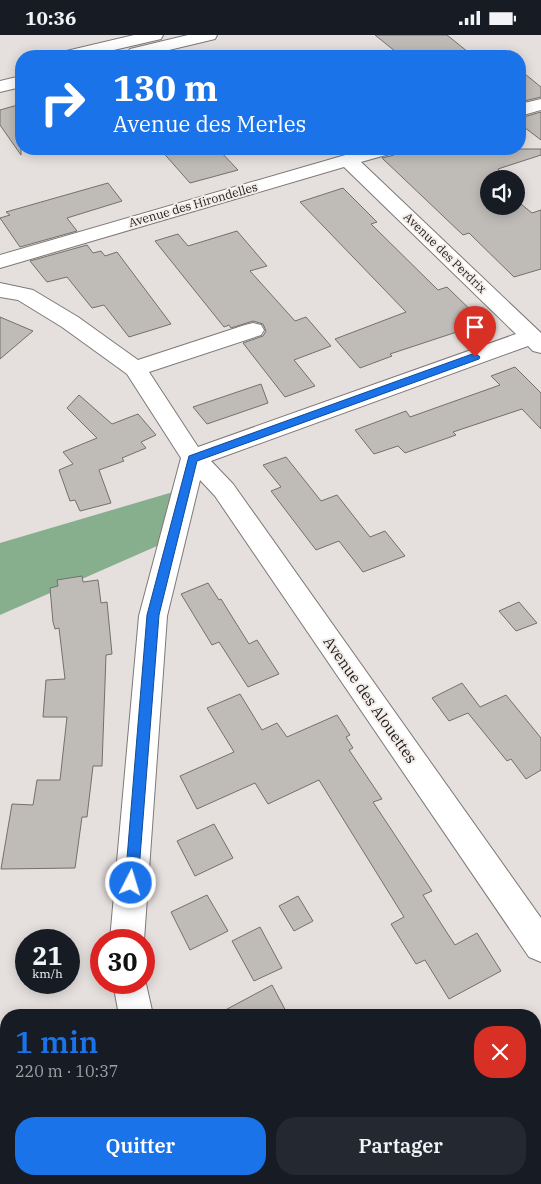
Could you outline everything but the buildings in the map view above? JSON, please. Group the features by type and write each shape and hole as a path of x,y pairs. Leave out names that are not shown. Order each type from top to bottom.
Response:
{"street":[{"path":"93,50 155,35"},
{"path":"148,50 209,35"},
{"path":"0,73 15,69"},
{"path":"0,87 15,83"},
{"path":"526,108 541,103"},
{"name":"Avenue des Hirondelles","path":"0,262 365,155"},
{"name":"Avenue des Perdrix","path":"348,160 536,341"},
{"path":"0,290 24,295 70,322 135,369 253,330"},
{"path":"128,929 153,615 193,459 536,341"},
{"name":"Avenue des Alouettes","path":"135,369 193,459 224,490 541,946"},
{"path":"132,994 135,1009"}],"green space":[{"path":"173,492 181,502 157,546 0,615 0,543"}],"route":[{"path":"131,883 153,615 193,459 475,357"}]}
